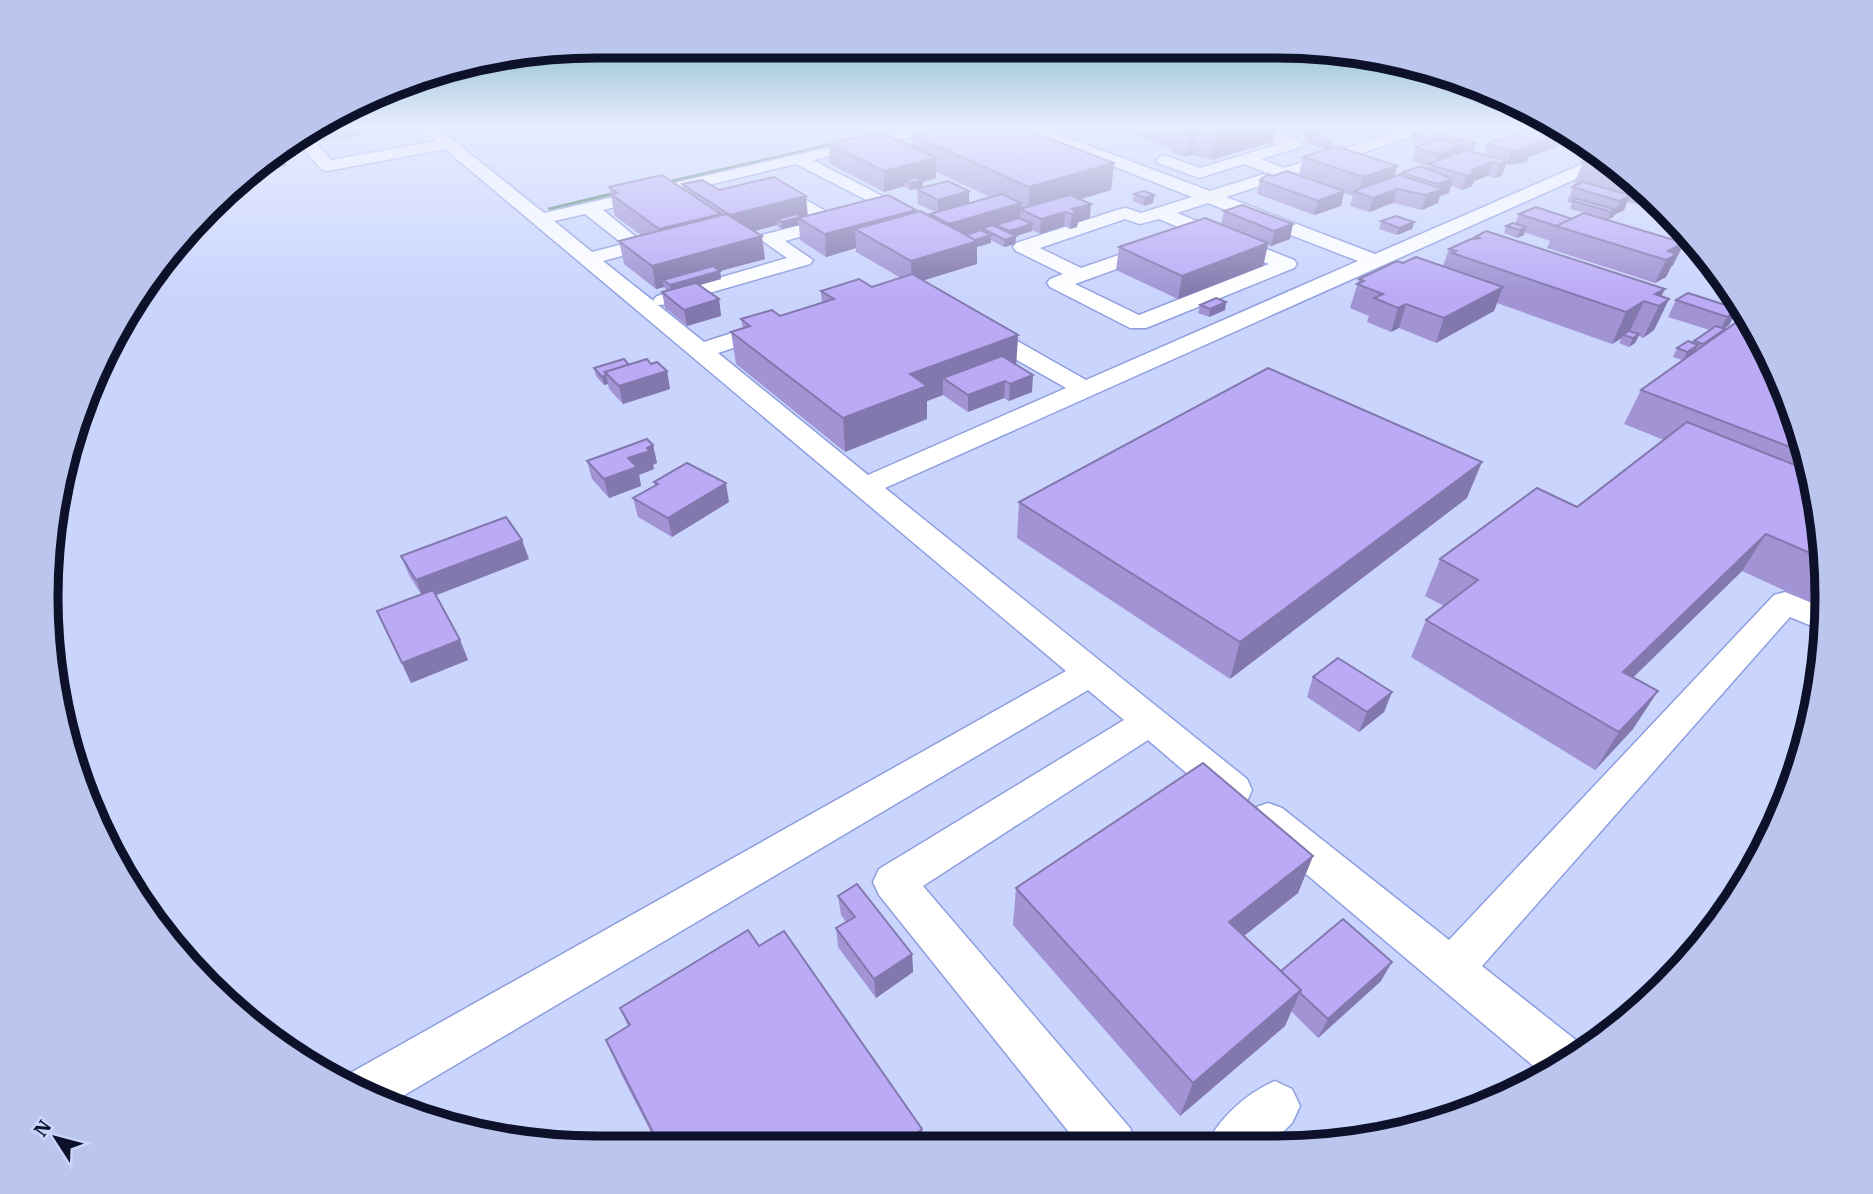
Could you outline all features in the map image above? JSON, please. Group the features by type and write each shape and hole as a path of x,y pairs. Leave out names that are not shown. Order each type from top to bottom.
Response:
{"street":[{"path":"497,184 698,352 1558,1056"},
{"path":"541,219 721,184"},
{"path":"692,198 726,184"},
{"path":"643,306 803,260 769,239 832,222 765,184"},
{"path":"845,184 921,224"},
{"path":"1173,184 1375,261"},
{"path":"1080,275 1023,247 1126,214 1140,219 1250,184"},
{"path":"863,487 1551,184"},
{"path":"586,259 637,246 589,208"},
{"path":"1160,213 1205,231 1287,264 1138,323 1057,283 1205,231"},
{"path":"957,316 1083,388"},
{"path":"698,352 800,318"},
{"path":"1451,968 1784,602 1814,616"},
{"path":"372,1087 1090,673"},
{"path":"1100,1136 894,882 1149,722"},
{"path":"1243,1136 1275,1106"}],"building":[{"path":"623,184 675,184 721,214 659,229 611,194 617,193 609,187"},
{"path":"682,184 708,184 719,190 746,184 785,184 806,196 730,215"},
{"path":"937,184 954,184 969,191 938,200 917,189"},
{"path":"1022,184 1041,184 1029,187"},
{"path":"1270,184 1323,184 1344,191 1318,201"},
{"path":"1374,184 1426,184 1443,189 1426,195 1397,189 1373,198 1354,191"},
{"path":"1589,184 1630,195 1620,201 1572,187"},
{"path":"1144,191 1154,195 1145,198 1134,194"},
{"path":"1002,194 1021,203 949,224 930,214"},
{"path":"888,195 916,210 825,234 798,218"},
{"path":"1070,195 1091,204 1072,209 1078,212 1065,212 1041,219 1020,209"},
{"path":"1574,198 1616,210 1611,212 1573,201"},
{"path":"1242,205 1293,224 1274,231 1224,211"},
{"path":"1536,207 1572,219 1556,226 1519,214"},
{"path":"920,211 978,241 911,261 855,229"},
{"path":"1584,213 1683,243 1668,251 1677,254 1666,260 1556,226"},
{"path":"726,214 762,236 652,266 619,241"},
{"path":"796,214 801,217 782,222 777,219"},
{"path":"1396,216 1414,222 1399,228 1381,221"},
{"path":"1019,218 1032,224 1009,231 996,225"},
{"path":"1205,218 1268,243 1182,276 1119,247"},
{"path":"1513,223 1526,227 1520,230 1506,226"},
{"path":"993,225 1016,236 1005,240 982,228"},
{"path":"981,230 991,235 975,240 966,235"},
{"path":"1486,231 1665,289 1655,294 1669,299 1659,306 1644,301 1626,312 1452,253 1456,251 1449,249 1471,239 1481,238 1475,237"},
{"path":"1416,257 1503,287 1444,318 1406,304 1398,308 1374,298 1383,294 1357,284 1364,281 1359,279 1397,261 1403,263"},
{"path":"713,266 720,271 670,285 663,280"},
{"path":"912,274 1018,335 910,374 927,386 843,418 731,332 750,326 741,319 772,310 780,316 834,299 821,291 859,279 872,287"},
{"path":"696,283 719,299 684,310 662,292"},
{"path":"1688,293 1730,306 1734,312 1727,317 1676,300"},
{"path":"1216,298 1226,302 1210,309 1200,305"},
{"path":"1739,320 1760,358 1794,449 1641,390"},
{"path":"1716,326 1725,329 1703,344 1694,341"},
{"path":"1629,331 1639,334 1633,338 1623,335"},
{"path":"1688,341 1698,345 1687,352 1677,348"},
{"path":"1002,356 1033,375 1010,384 1005,381 968,395 943,378"},
{"path":"624,359 629,365 605,372 606,375 602,377 594,368"},
{"path":"647,359 651,364 657,362 667,371 619,386 605,372"},
{"path":"1268,368 1482,462 1240,642 1019,502"},
{"path":"1687,422 1799,467 1813,554 1766,534 1623,672 1658,691 1619,732 1426,620 1478,580 1440,559 1537,488 1577,507"},
{"path":"647,439 653,445 647,448 650,451 628,458 637,467 604,479 587,461"},
{"path":"687,463 726,483 668,518 633,498 658,484 654,482"},
{"path":"506,517 522,540 416,580 401,556"},
{"path":"433,590 460,640 402,663 377,611"},
{"path":"1338,658 1392,692 1367,712 1313,677"},
{"path":"1203,763 1313,856 1229,922 1301,990 1193,1083 1016,888"},
{"path":"857,884 912,954 874,979 836,928 855,917 838,896"},
{"path":"1343,919 1392,962 1328,1019 1281,971"},
{"path":"748,930 759,946 784,931 922,1129 913,1136 655,1136 606,1040 630,1025 620,1008"}],"waterway":[{"path":"550,208 621,192"}]}
